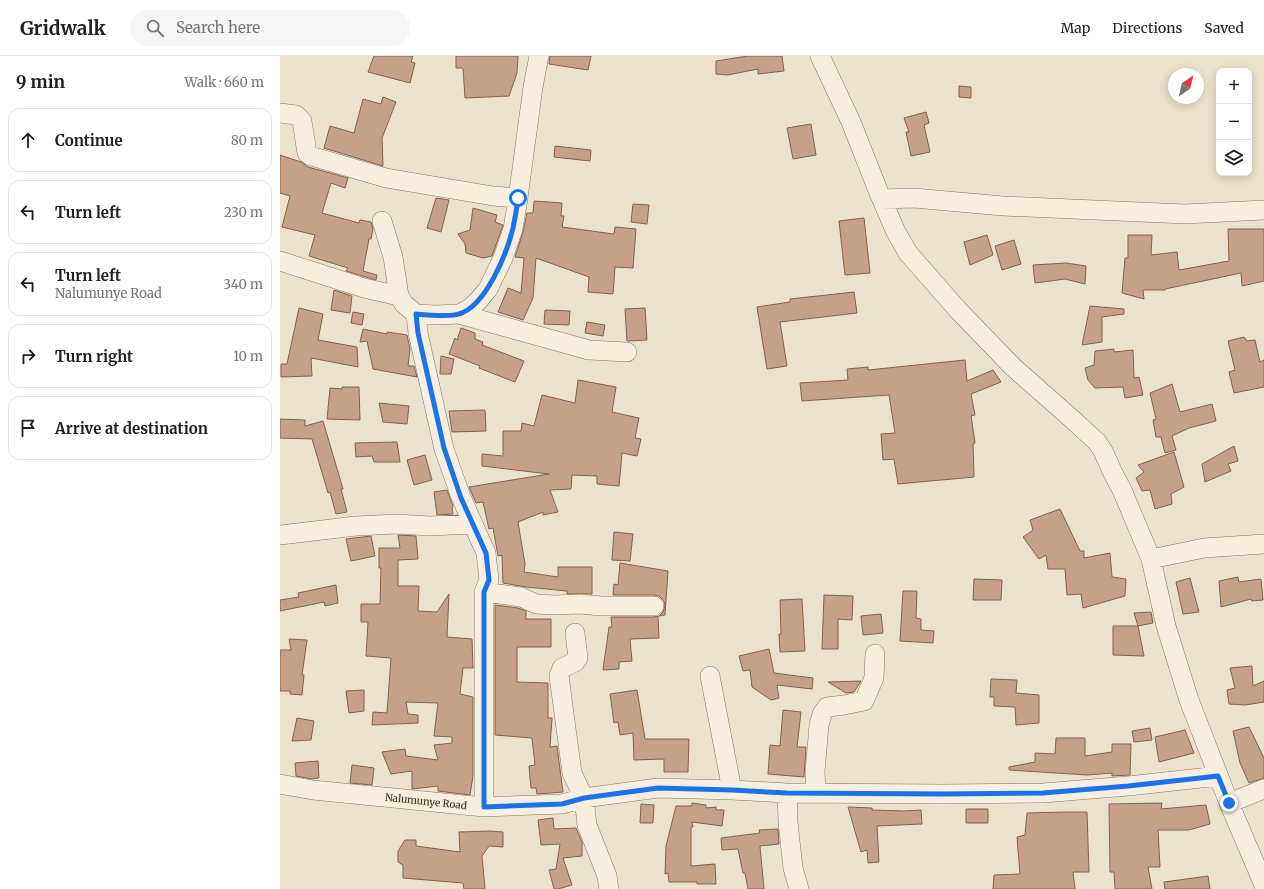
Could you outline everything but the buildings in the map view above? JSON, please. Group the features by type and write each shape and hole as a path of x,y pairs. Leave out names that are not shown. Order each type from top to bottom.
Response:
{"street":[{"path":"459,314 469,309 488,289 503,258 513,229 532,87 539,56"},
{"path":"820,56 851,122 896,232 908,253 958,310 1012,366 1097,442 1104,451 1151,559 1166,626 1190,700 1218,776 1264,885"},
{"path":"280,113 296,115 302,121 307,153 311,156 386,178 493,196 518,198"},
{"path":"882,199 914,198 1003,206 1185,214 1264,210"},
{"path":"382,221 393,257 399,296 404,304 416,314 459,314 589,350 626,352"},
{"path":"280,261 364,288 399,296"},
{"path":"416,314 418,333 444,448 461,498 486,553 489,580 484,592 484,807"},
{"path":"280,535 356,526 396,524 430,526 472,524"},
{"path":"1151,559 1204,548 1264,544"},
{"path":"484,592 521,597 536,604 555,606 580,604 601,606 654,606"},
{"path":"575,633 578,658 575,662 562,668 559,676 572,773 584,798 588,825 607,876 609,889"},
{"path":"816,793 815,772 819,724 822,714 827,707 864,700 874,678 876,654"},
{"path":"710,676 732,790"},
{"name":"Nalumunye Road","path":"280,784 312,790 484,807 562,804 584,798 658,788 787,793 1043,793 1128,786 1218,776"},
{"path":"1229,803 1264,789"},
{"path":"787,793 788,822 793,868 799,889"}],"route":[{"path":"518,198 513,229 503,258 488,289 478,301 469,309 459,314 416,314 418,333 444,448 461,498 486,553 489,580 484,592 484,807 562,804 584,798 658,788 787,793 1043,793 1128,786 1218,776 1229,803"}]}
